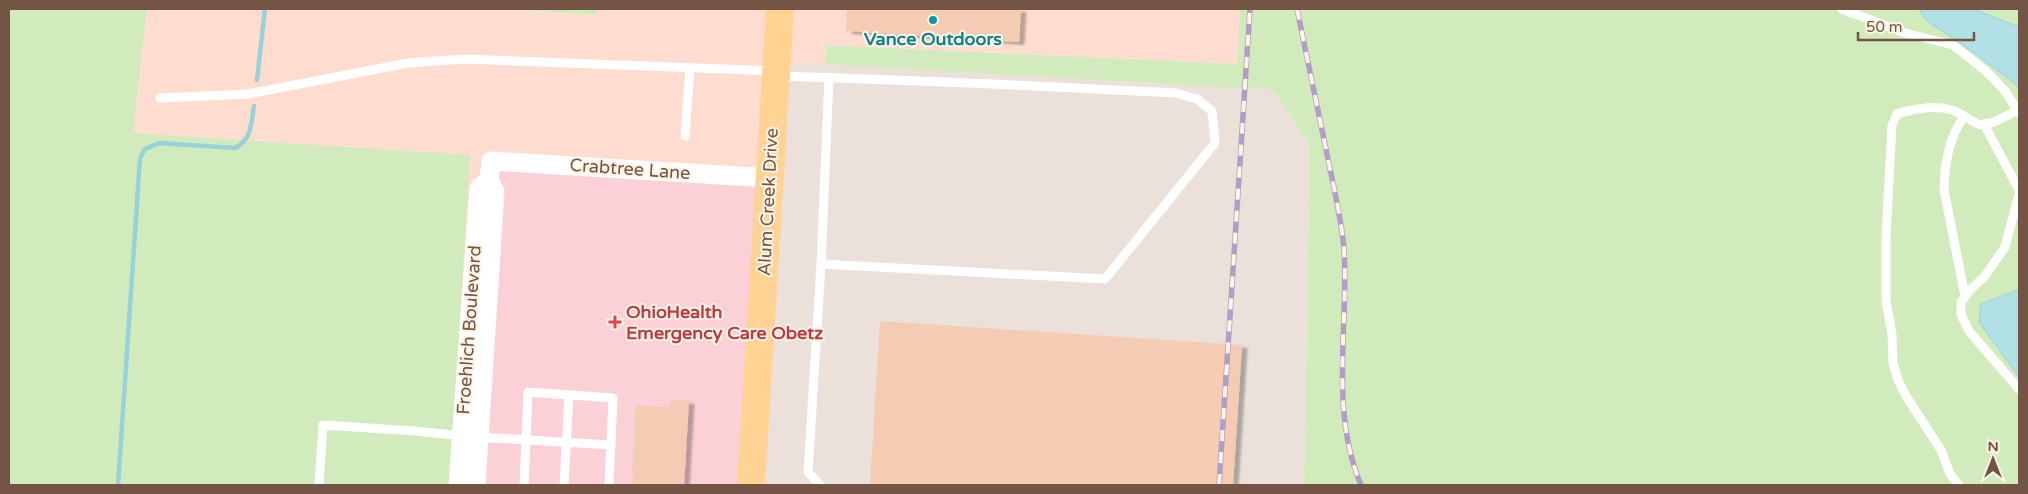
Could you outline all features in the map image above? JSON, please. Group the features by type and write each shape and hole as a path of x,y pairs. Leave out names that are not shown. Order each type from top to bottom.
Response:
{"main road":[{"name":"Alum Creek Drive","path":"751,485 780,9"}],"street":[{"name":"Crabtree Lane","path":"491,160 770,178"},
{"name":"Froehlich Boulevard","path":"458,485 470,437 495,191 489,180 491,160"},
{"name":"Froehlich Boulevard","path":"470,437 476,485"}],"lane":[{"path":"1842,9 1905,32 1953,45 1986,71 2005,91 2019,112 1994,122 1980,125 1954,111 1943,109 1908,111 1897,114 1892,125 1886,237 1886,301 1892,334 1893,363 1898,380 1906,396 1941,450 1950,474 1960,485"},
{"path":"160,98 248,94 408,63 464,59 690,68 829,77 1176,93 1197,99 1212,111 1216,143 1105,280 821,264"},
{"path":"685,136 690,68"},
{"path":"820,485 808,472 821,264 829,77"},
{"path":"1964,117 1957,128 1950,146 1944,176 1944,190 1965,296"},
{"path":"1984,124 2019,190"},
{"path":"2019,194 2005,247 1985,276 1961,302 1961,315 1969,331 2019,389"},
{"path":"524,485 528,392 613,398 609,485"},
{"path":"564,485 570,395"},
{"path":"319,485 323,425 415,430 470,437 611,445"}],"shaded area":[{"path":"147,9 509,9 595,15 596,9 1240,9 1238,64 826,45 825,64 782,61 754,485 450,485 133,133"},
{"path":"782,61 1273,90 1310,146 1304,485 754,485"},
{"name":"OhioHealth Emergency Care Obetz","path":"502,161 770,178 751,485 457,485 479,188"}],"green space":[{"path":"9,9 147,9 133,133 470,155 450,485 9,485"},
{"path":"509,9 596,9 596,15"},
{"path":"1240,9 1919,9 1926,20 1973,52 2019,87 2019,291 1981,304 1979,322 2019,377 2019,485 1304,485 1310,146 1273,90 825,64 826,45 1237,64"},
{"path":"1973,9 2019,9 2019,27"}],"water":[{"path":"1919,9 1973,9 2019,27 2019,87 1973,52 1926,20"},
{"path":"2019,291 2019,377 1979,322 1981,304"}],"building":[{"name":"Vance Outdoors","path":"847,9 1021,9 1019,42 846,31"},
{"path":"880,321 1242,345 1233,485 870,485"},
{"path":"671,400 689,401 684,485 633,485 636,406 670,407"}],"waterway":[{"path":"257,80 265,9"},
{"path":"118,485 140,158 145,149 159,143 235,148 248,136 254,106"}],"railway":[{"path":"1219,485 1250,9"},
{"path":"1297,9 1343,236 1345,278 1343,397 1351,456 1361,485"}],"place":[{"name":"Vance Outdoors","path":"933,20"},
{"name":"OhioHealth Emergency Care Obetz","path":"615,322"}]}
